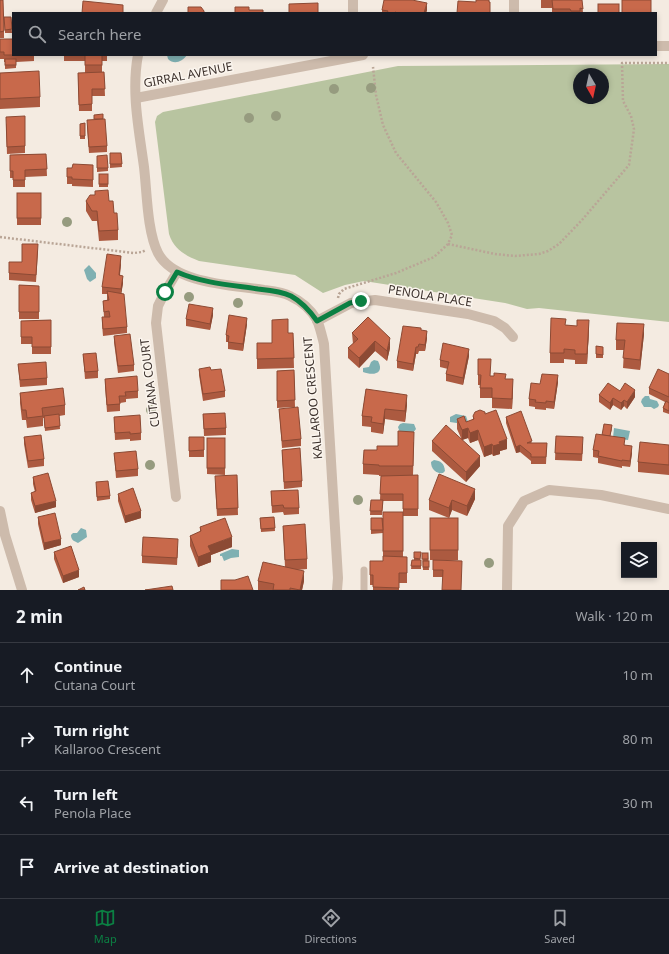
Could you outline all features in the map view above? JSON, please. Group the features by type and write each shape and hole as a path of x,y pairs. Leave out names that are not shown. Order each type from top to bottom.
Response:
{"street":[{"path":"157,12 163,0"},
{"path":"353,0 353,12"},
{"path":"514,0 514,12"},
{"path":"657,46 669,46"},
{"name":"KALLAROO CRESCENT","path":"138,56 135,76 136,98 151,229 159,254 168,265 177,272 189,277 289,295 304,305 317,321 324,344 338,578 337,590"},
{"name":"GIRRAL AVENUE","path":"136,98 353,56"},
{"name":"CUTANA COURT","path":"176,496 156,323 158,306 177,272"},
{"name":"PENOLA PLACE","path":"317,321 350,303 375,300 468,314 494,321 505,328 513,337"},
{"path":"508,590 508,526 524,501 548,490 600,495 669,510"},
{"path":"0,511 5,535 22,590"}],"lane":[{"path":"364,570 364,590"}],"path":[{"path":"448,244 494,254 515,256 538,254 548,251 559,244 582,220 628,165 634,129 631,116 623,100 622,63 669,63"},
{"path":"339,309 339,294 344,289 396,273 434,257 448,244 452,235 448,223 436,202 396,153 386,132 376,95 373,67"},
{"path":"0,237 134,253 142,252 155,244"}],"green space":[{"path":"669,64 669,322 539,308 527,309 505,303 364,281 345,285 323,293 295,275 199,261 180,251 174,244 169,234 155,122 157,116 163,112 398,66"}],"water":[{"path":"167,56 186,56 178,62 173,62 168,59"},
{"path":"89,265 96,273 96,278 90,282 87,279 84,270"},
{"path":"374,360 378,361 380,365 379,371 374,374 363,372 363,368 369,367 371,362"},
{"path":"645,396 649,396 650,399 657,401 659,405 658,407 654,409 651,407 644,407 641,402"},
{"path":"456,414 466,416 468,422 463,424 450,422 450,417"},
{"path":"403,423 414,424 416,429 413,433 400,433 398,427"},
{"path":"614,428 630,431 628,440 613,438"},
{"path":"434,460 443,464 445,471 443,473 438,473 433,469 431,462"},
{"path":"81,528 86,530 87,537 78,543 72,539 71,535 73,533 77,533"},
{"path":"232,549 239,550 239,557 224,561 220,554"}],"building":[{"path":"0,0 3,0 4,31 0,32"},
{"path":"384,0 412,0 427,3 424,12 388,12 382,10"},
{"path":"476,0 489,0 490,12 457,12 458,1 476,2"},
{"path":"552,0 582,0 583,9 580,8 580,11 571,11 570,9 553,9"},
{"path":"622,0 651,0 651,12 622,12"},
{"path":"83,1 123,5 123,12 82,12"},
{"path":"318,3 318,12 289,12 289,4"},
{"path":"598,4 619,4 619,12 598,12"},
{"path":"188,7 201,7 204,11 204,12 188,12"},
{"path":"235,7 249,7 249,10 263,10 263,12 235,12"},
{"path":"4,17 11,17 12,29 5,30"},
{"path":"0,39 12,39 12,55 4,55 4,52 0,52"},
{"path":"85,56 102,56 102,65 85,65"},
{"path":"5,59 16,59 16,65 5,65"},
{"path":"39,71 40,97 0,99 0,73"},
{"path":"104,72 105,89 92,89 92,104 79,105 78,73"},
{"path":"103,114 103,119 94,119 94,115"},
{"path":"25,116 25,146 7,147 6,117"},
{"path":"105,119 107,146 89,147 87,120"},
{"path":"85,123 85,136 80,136 80,124"},
{"path":"110,153 121,153 122,164 110,164"},
{"path":"46,154 47,169 25,170 25,180 13,180 13,171 10,171 10,155"},
{"path":"107,155 108,168 97,168 97,156"},
{"path":"73,164 93,165 93,180 72,179 72,177 67,177 67,168 72,168"},
{"path":"99,174 108,174 108,184 99,184"},
{"path":"108,190 109,201 113,201 114,213 117,213 118,230 99,231 97,211 92,211 86,201 90,195 95,195 95,191"},
{"path":"17,193 41,193 41,218 17,218"},
{"path":"22,244 38,244 36,275 9,273 9,262 22,262"},
{"path":"107,254 121,256 119,275 123,276 121,289 102,287"},
{"path":"19,285 39,286 39,312 19,312"},
{"path":"107,291 124,294 127,327 103,329 102,317 110,317 109,311 104,312 103,301 109,300"},
{"path":"189,304 213,308 210,324 186,319"},
{"path":"229,315 247,318 243,344 228,342 229,336 226,335"},
{"path":"368,317 390,338 387,351 375,341 359,358 348,348 358,339 352,333"},
{"path":"551,318 566,319 565,325 577,326 577,320 589,320 587,354 575,354 575,350 564,349 564,353 550,353"},
{"path":"288,319 288,333 293,333 294,358 257,359 257,343 272,343 272,320"},
{"path":"51,320 51,347 32,347 32,337 21,337 21,321"},
{"path":"617,323 644,324 640,360 623,358 625,340 616,340"},
{"path":"403,326 421,328 421,330 427,331 425,345 419,344 418,347 416,347 413,364 397,361"},
{"path":"130,334 134,365 118,366 114,336"},
{"path":"443,343 469,349 463,378 446,374 449,362 440,360"},
{"path":"596,346 603,347 603,355 596,354"},
{"path":"96,353 98,371 85,372 83,354"},
{"path":"478,359 491,359 490,376 494,376 494,373 506,374 505,379 513,379 512,399 492,398 492,388 480,388 481,375 478,375"},
{"path":"46,362 47,378 20,380 18,364"},
{"path":"210,367 211,370 221,369 225,391 203,394 199,369"},
{"path":"658,369 669,374 669,397 649,388"},
{"path":"294,370 295,400 277,401 277,371"},
{"path":"542,374 558,375 554,402 535,402 536,400 529,399 531,383 540,384"},
{"path":"137,376 138,391 125,392 126,396 119,396 120,404 107,405 105,379"},
{"path":"608,383 620,391 625,383 635,390 627,402 624,400 621,403 613,398 610,403 599,395"},
{"path":"63,388 65,405 42,408 43,416 27,418 26,410 22,410 20,393"},
{"path":"366,389 407,395 405,411 385,409 383,424 371,422 372,417 362,416"},
{"path":"666,401 669,403 669,411 663,408"},
{"path":"298,407 301,439 282,441 279,409"},
{"path":"480,410 485,412 485,414 496,410 507,439 499,442 500,444 493,446 492,444 484,447 478,430 470,433 468,428 462,430 457,419 464,416 466,422 474,419 473,416 475,412"},
{"path":"521,411 532,441 527,443 547,443 546,457 531,457 531,454 520,445 516,447 506,417"},
{"path":"225,413 226,428 204,429 203,414"},
{"path":"59,414 60,426 45,428 44,416"},
{"path":"140,415 141,433 115,433 114,417"},
{"path":"604,424 612,425 610,436 602,435"},
{"path":"446,425 480,456 466,472 432,441"},
{"path":"398,431 414,432 413,466 379,466 363,464 364,450 377,450 377,446 398,446"},
{"path":"596,434 625,438 624,445 632,446 630,461 622,461 598,456 599,451 593,450"},
{"path":"41,435 44,459 28,461 24,437"},
{"path":"556,436 583,437 582,454 555,453"},
{"path":"189,437 204,437 204,450 189,451"},
{"path":"207,438 225,438 225,468 207,468"},
{"path":"640,442 669,445 669,465 638,462"},
{"path":"300,448 302,481 284,482 282,450"},
{"path":"136,451 138,469 116,471 114,453"},
{"path":"48,473 56,501 35,506 31,493 36,491 33,477"},
{"path":"439,474 475,489 467,506 452,500 449,508 429,500"},
{"path":"237,475 238,508 217,509 215,476"},
{"path":"418,475 418,509 403,509 403,494 380,494 381,476"},
{"path":"108,481 110,496 97,497 96,482"},
{"path":"133,488 141,511 125,516 118,494"},
{"path":"298,490 299,508 284,508 283,505 272,506 271,491"},
{"path":"371,500 383,500 382,511 370,511"},
{"path":"383,512 403,512 403,551 383,551"},
{"path":"55,513 61,539 44,543 38,517"},
{"path":"274,517 275,528 261,529 260,518"},
{"path":"225,518 232,537 208,546 211,552 198,557 190,536 201,531 200,527"},
{"path":"371,518 382,518 383,530 371,530"},
{"path":"430,518 458,518 458,550 430,550"},
{"path":"305,524 307,559 285,560 283,526"},
{"path":"143,537 178,539 177,558 142,556"},
{"path":"71,546 79,570 63,576 54,552"},
{"path":"414,552 421,552 420,559 414,558"},
{"path":"422,553 428,553 428,559 422,559"},
{"path":"383,556 407,557 407,573 399,573 399,588 373,587 373,575 370,575 370,561 383,561"},
{"path":"412,560 421,560 421,566 411,566"},
{"path":"433,560 462,561 461,590 442,590 443,570 433,570"},
{"path":"423,561 429,561 429,567 423,567"},
{"path":"263,562 304,571 300,590 290,588 290,590 273,590 274,584 258,581"},
{"path":"248,576 253,590 221,590 221,580 235,580"},
{"path":"172,586 173,590 145,590"},
{"path":"84,587 85,590 78,590"}],"route":[{"path":"165,292 177,272 202,280 289,295 304,305 317,321 350,303 361,301"}]}
